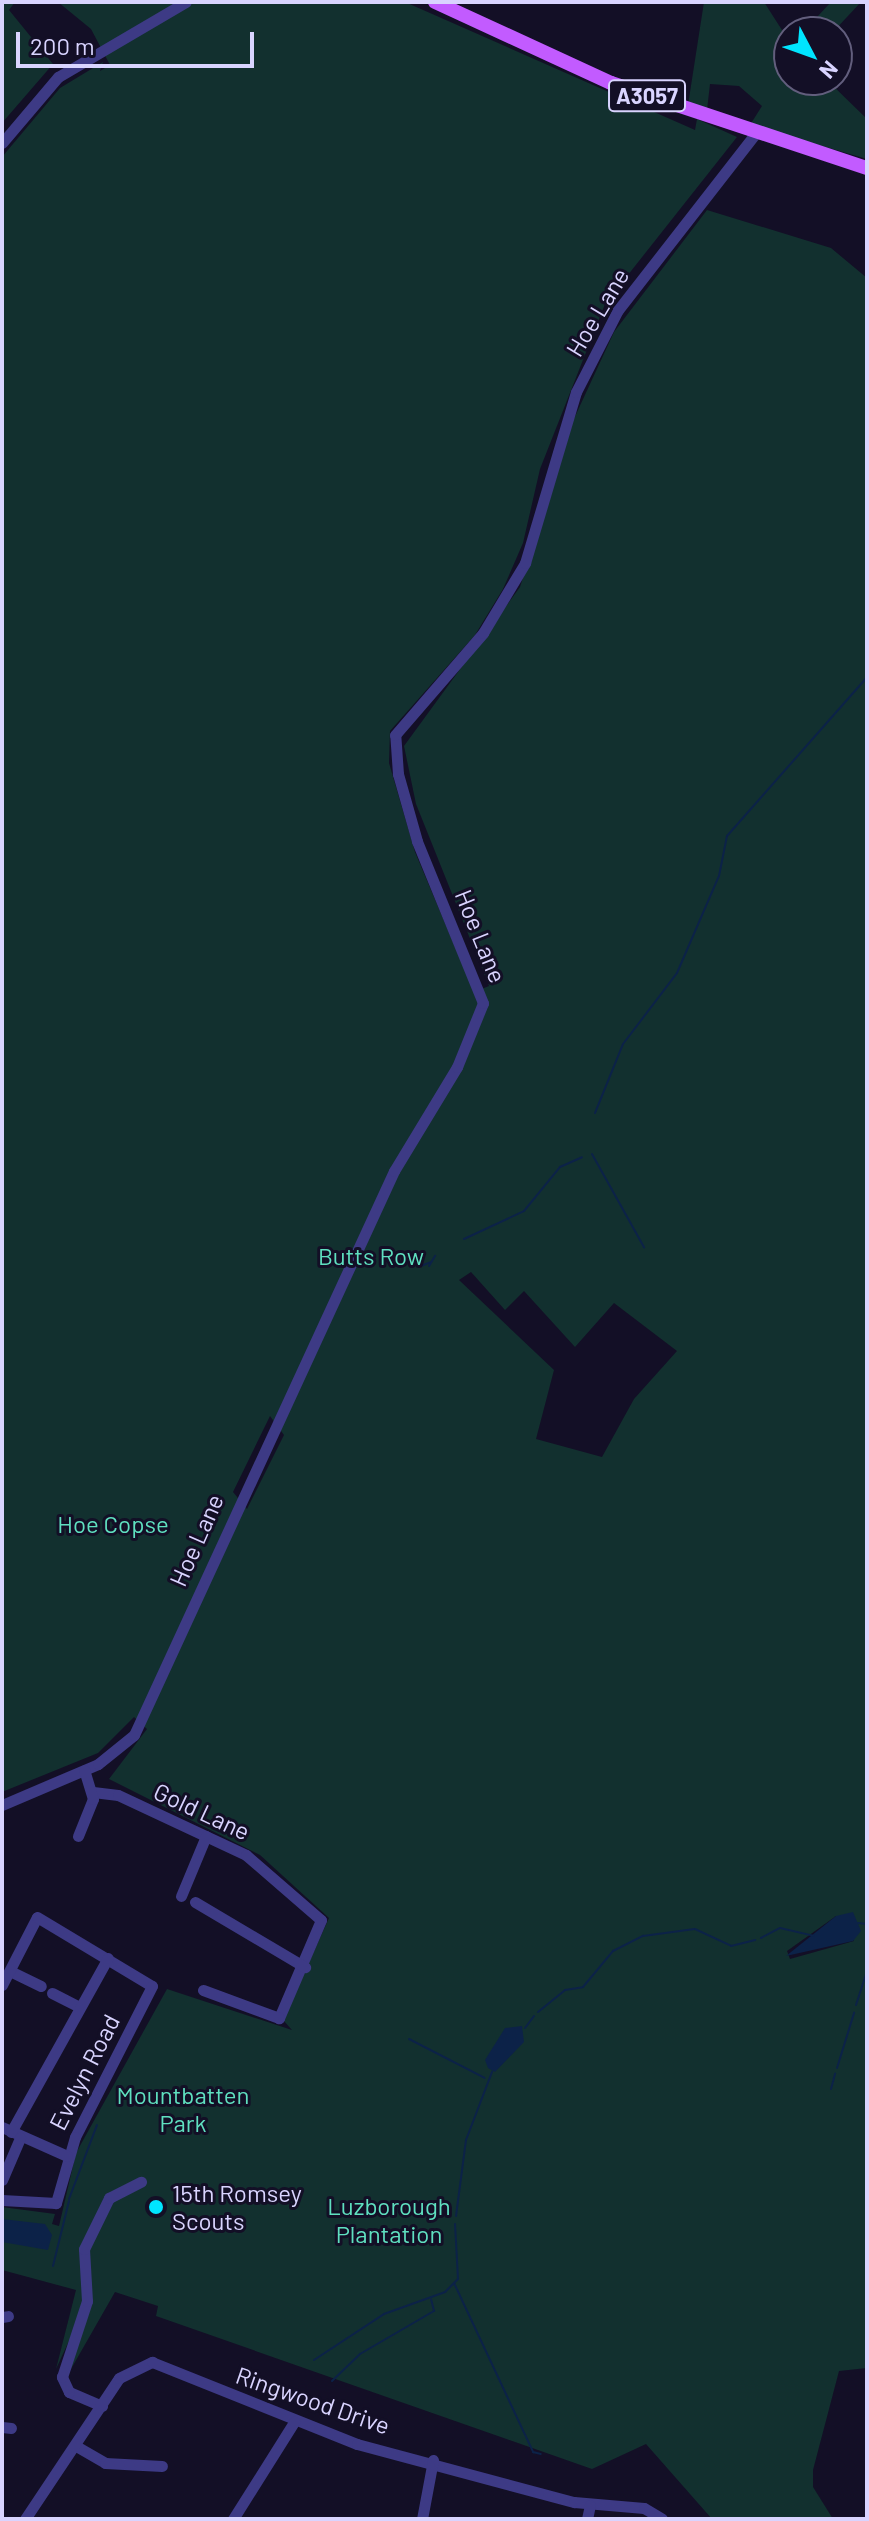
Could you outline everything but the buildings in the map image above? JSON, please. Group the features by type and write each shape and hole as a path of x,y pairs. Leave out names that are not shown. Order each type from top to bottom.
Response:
{"main road":[{"name":"A3057","path":"435,2 611,83 754,135 867,168"}],"street":[{"path":"2,143 58,77 186,2"},
{"name":"Hoe Lane","path":"2,1805 84,1770 118,1751 141,1722 358,1245 480,1012 480,988 417,841 398,774 395,735 483,633 525,563 576,392 618,310 754,135"},
{"path":"78,1836 93,1792 84,1770"},
{"name":"Gold Lane","path":"93,1792 118,1795 254,1860 321,1920 305,1967 279,2018 203,1990"},
{"path":"181,1896 206,1836"},
{"path":"195,1902 305,1967"},
{"path":"2,1985 12,1972 37,1917 108,1958 11,2132 2,2180"},
{"name":"Evelyn Road","path":"11,2132 67,2156 152,1986 108,1958"},
{"path":"12,1972 41,1986"},
{"path":"52,1993 79,2007"},
{"path":"2,2200 56,2203 67,2156"},
{"path":"102,2406 69,2392 62,2377 87,2301 84,2249 109,2198 141,2182"},
{"name":"Ringwood Drive","path":"25,2519 127,2370 152,2362 294,2422 590,2505 644,2508 662,2519"},
{"path":"233,2519 294,2422"},
{"path":"76,2446 105,2463 164,2466"},
{"path":"422,2519 433,2460"},
{"path":"587,2519 590,2505"}],"green space":[{"path":"2,2 15,2 9,10 53,64 2,123"},
{"path":"58,2 405,2 695,130 697,119 737,137 605,304 540,469 523,543 503,589 475,635 390,731 389,763 415,852 474,992 489,986 416,804 404,746 520,587 572,423 614,332 707,210 831,248 867,278 867,2368 839,2371 813,2470 813,2487 833,2519 712,2519 646,2444 592,2469 156,2316 158,2306 115,2292 67,2376 91,2293 56,2369 76,2290 2,2270 2,2207 55,2214 52,2224 59,2226 76,2153 167,1989 292,2030 283,2020 329,1918 260,1855 109,1779 147,1729 134,1717 98,1753 2,1792 2,157 60,88 103,62 100,71 110,65 91,29","holes":["471,1272 505,1310 524,1291 575,1347 614,1303 677,1351 634,1399 602,1457 536,1439 554,1370 459,1280","270,1416 284,1435 247,1509 233,1492","836,1916 854,1941 790,1959 787,1951"]},
{"path":"704,2 764,2 773,16 773,96 843,96 867,119 867,159 750,125 762,106 739,86 710,84 707,110 688,105"},
{"path":"831,2 861,2 848,16 818,16"}],"water":[{"path":"853,1912 861,1931 853,1941 786,1956 836,1916"},
{"path":"522,2026 524,2042 495,2072 488,2068 485,2060 505,2028"},
{"path":"2,2219 45,2224 52,2235 48,2250 2,2242"}],"waterway":[{"path":"595,1113 623,1044 677,973 719,876 727,836 867,677"},
{"path":"592,1154 644,1247"},
{"path":"464,1239 524,1211 560,1167 582,1157"},
{"path":"429,1266 435,1256"},
{"path":"421,1266 431,1262"},
{"path":"858,1923 867,1924"},
{"path":"761,1938 780,1928 814,1936"},
{"path":"538,2012 565,1990 583,1987 613,1951 643,1936 695,1929 731,1946 755,1940"},
{"path":"856,2005 867,1972"},
{"path":"837,2068 854,2013"},
{"path":"525,2028 534,2016"},
{"path":"409,2039 485,2078"},
{"path":"456,2216 466,2140 492,2072"},
{"path":"831,2089 835,2074"},
{"path":"69,2199 97,2125"},
{"path":"53,2266 69,2201"},
{"path":"314,2360 384,2314 445,2292 458,2279 455,2224"},
{"path":"454,2283 533,2452 541,2454"},
{"path":"332,2381 360,2354 434,2311 431,2299"}],"place":[{"name":"15th Romsey Scouts","path":"156,2207"}],"park label":[{"name":"Butts Row","path":"371,1256"},
{"name":"Hoe Copse","path":"113,1524"},
{"name":"Mountbatten Park","path":"183,2109"},
{"name":"Luzborough Plantation","path":"389,2220"}]}
